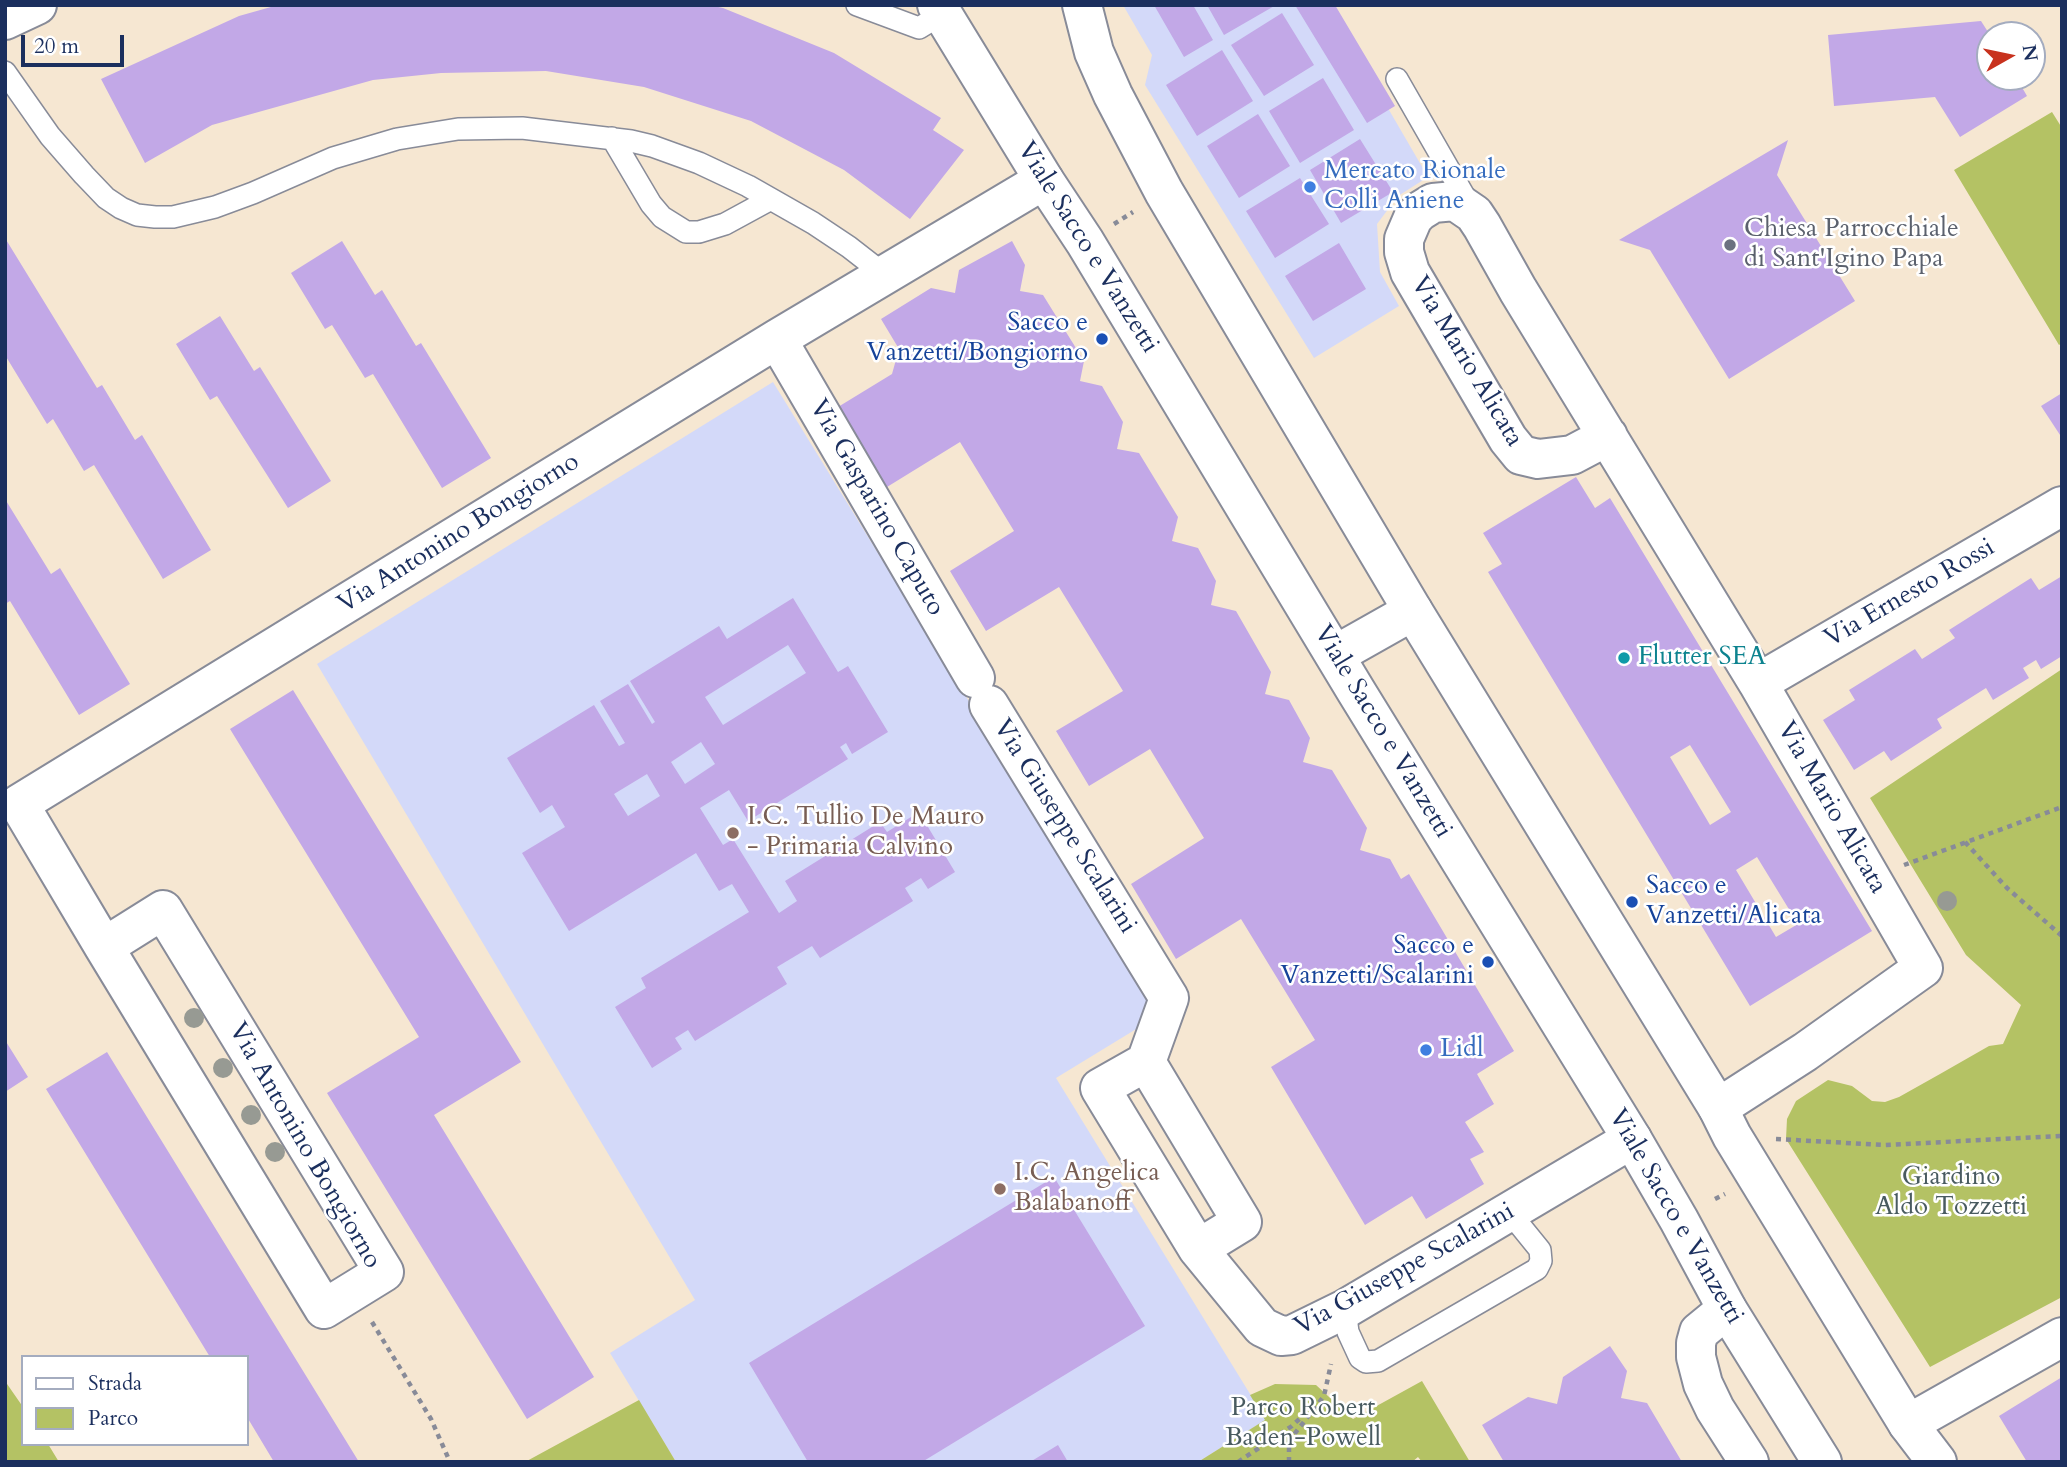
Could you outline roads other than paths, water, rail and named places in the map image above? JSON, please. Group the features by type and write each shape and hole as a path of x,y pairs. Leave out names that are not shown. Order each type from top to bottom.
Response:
{"street":[{"path":"5,20 37,5"},
{"path":"1082,5 1094,52 1113,95 1164,192 1413,611 1908,1424 1937,1462"},
{"name":"Viale Sacco e Vanzetti","path":"939,10 1085,242 1632,1139 1727,1309 1822,1462"},
{"name":"Via Antonino Bongiorno","path":"104,947 163,910 384,1272 324,1309 104,947 19,804 777,339 1044,180"},
{"name":"Via Mario Alicata","path":"1608,436 1572,455 1538,458 1521,455 1508,439 1415,282 1404,252 1404,239 1413,218 1420,211 1433,204 1455,201 1474,214 1482,226 1518,290 1608,436 1758,683 1923,968 1805,1052 1725,1122"},
{"name":"Via Gasparino Caputo","path":"777,339 982,691"},
{"name":"Via Ernesto Rossi","path":"1758,683 2062,506"},
{"path":"1335,655 1413,611"},
{"name":"Via Giuseppe Scalarini","path":"982,691 1169,998 1146,1062 1100,1088 1198,1249 1262,1326 1281,1336 1292,1335 1345,1309 1632,1139"},
{"path":"1146,1062 1242,1222 1198,1249"},
{"path":"1727,1309 1699,1332 1696,1357 1709,1396 1749,1462"},
{"path":"1908,1424 2062,1337"}],"lane":[{"path":"857,5 919,28 939,10"},
{"path":"5,72 50,136 106,198 129,212 173,217 215,207 333,158 417,135 458,129 522,128 612,138 641,143 675,154 771,198 849,247 885,275"},
{"path":"1397,79 1482,226"},
{"path":"612,138 651,204 662,217 686,232 699,232 725,225 771,198"},
{"path":"1345,1309 1348,1332 1360,1358 1366,1362 1378,1361 1537,1269 1541,1261 1540,1250 1510,1213"}],"place":[{"name":"Mercato Rionale Colli Aniene","path":"1310,187"},
{"name":"Chiesa Parrocchiale di Sant'Igino Papa","path":"1730,245"},
{"name":"Sacco e Vanzetti/Bongiorno","path":"1102,339"},
{"name":"Flutter SEA","path":"1624,658"},
{"name":"I.C. Tullio De Mauro - Primaria Calvino","path":"733,833"},
{"name":"Sacco e Vanzetti/Alicata","path":"1632,902"},
{"name":"Sacco e Vanzetti/Scalarini","path":"1488,962"},
{"name":"Lidl","path":"1426,1050"},
{"name":"I.C. Angelica Balabanoff","path":"1000,1189"}],"park label":[{"name":"Giardino Aldo Tozzetti","path":"1951,1193"},
{"name":"Parco Robert Baden-Powell","path":"1303,1424"}]}
